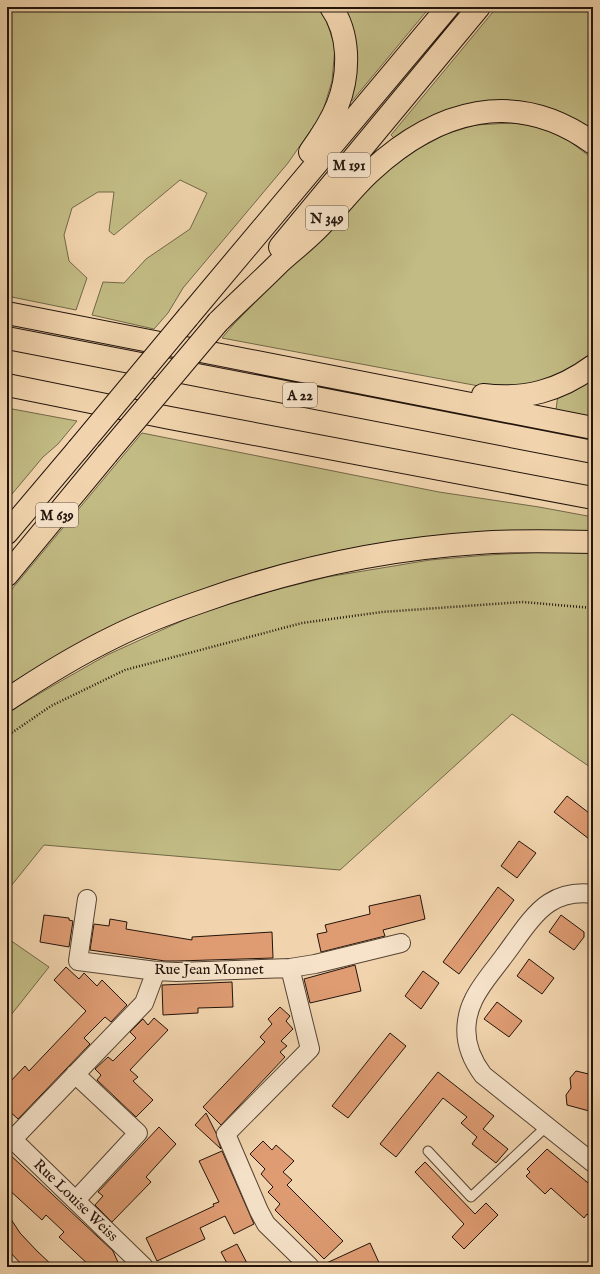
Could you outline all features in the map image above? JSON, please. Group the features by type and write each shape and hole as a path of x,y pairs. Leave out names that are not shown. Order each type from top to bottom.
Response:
{"highway":[{"path":"188,316 237,242 308,155 334,116 344,87 346,62 343,31 331,7"},
{"name":"M 191","path":"78,449 448,7"},
{"name":"M 191","path":"107,454 479,7"},
{"name":"N 349","path":"218,322 316,230 372,170 407,143 442,123 480,112 521,112 542,116 561,123 593,143"},
{"path":"8,313 593,428"},
{"name":"A 22","path":"7,338 593,452"},
{"path":"270,364 458,392 509,397 526,396 546,391 581,375 593,366"},
{"path":"7,385 593,498"},
{"path":"7,398 21,400 67,397"},
{"path":"7,514 44,472 78,449"},
{"name":"M 639","path":"7,533 78,449"},
{"name":"M 639","path":"7,576 107,454"},
{"path":"7,700 68,662 136,627 213,597 296,572 346,561 434,547 522,541 593,542"}],"street":[{"path":"593,894 573,893 565,895 541,908 478,991 469,1010 466,1040 473,1060 484,1075 593,1163"},
{"name":"Rue Jean Monnet","path":"87,899 78,961 156,971 177,972 290,968 315,964 401,943"},
{"path":"290,968 310,1049 226,1134 262,1218 266,1224 310,1267"},
{"path":"10,1136 75,1074 144,1003 156,971"},
{"path":"75,1074 138,1133 76,1200"},
{"name":"Rue Louise Weiss","path":"10,1136 144,1267"}],"lane":[{"path":"428,1151 471,1197 547,1126"}],"path":[{"path":"7,736 51,706 125,670 302,623 382,612 522,602 593,608"}],"shaded area":[{"path":"7,7 317,7 326,19 335,47 332,81 322,114 288,163 183,288 168,313 154,329 92,315 103,282 124,283 146,259 190,229 207,193 180,180 114,235 109,231 114,192 98,192 72,208 64,235 69,261 87,278 76,310 7,296"},
{"path":"342,7 430,7 352,101 349,99"},
{"path":"497,7 593,7 593,132 555,111 416,124 394,138 391,135"},
{"path":"512,123 541,126 568,140 593,159 593,352 590,356 553,377 518,388 484,387 222,338 327,228 386,172 416,150 446,134 475,125"},
{"path":"593,376 593,417 556,410 558,394"},
{"path":"7,408 77,421 58,444 43,457 7,500"},
{"path":"142,433 439,492 539,507 593,517 593,532 516,531 439,536 363,546 288,563 214,585 142,613 73,647 7,686 7,595"},
{"path":"543,552 593,553 593,769 512,714 340,870 44,845 7,891 7,713 107,655 197,614 271,591 327,577 430,560"},
{"path":"7,938 49,967 7,1020"}],"building":[{"path":"567,796 593,816 593,842 554,812"},
{"path":"519,841 536,853 517,878 501,866"},
{"path":"498,887 514,900 459,974 443,962"},
{"path":"420,895 425,919 383,930 385,936 321,952 317,934 327,932 325,925 370,914 369,906"},
{"path":"44,915 69,918 69,920 73,921 69,947 40,942"},
{"path":"561,915 584,932 584,937 574,950 549,932"},
{"path":"110,919 127,922 126,929 192,940 192,937 272,932 273,958 165,961 90,950 94,924 109,926"},
{"path":"529,959 554,978 542,994 517,976"},
{"path":"355,965 361,991 310,1003 304,979"},
{"path":"66,967 79,979 84,973 97,986 102,980 127,1005 111,1022 105,1017 84,1038 90,1044 18,1119 7,1109 7,1085 25,1066 29,1071 86,1011 54,980"},
{"path":"423,971 439,983 421,1009 405,996"},
{"path":"232,982 233,1007 198,1008 198,1013 163,1015 162,985"},
{"path":"497,1002 522,1021 509,1037 484,1019"},
{"path":"280,1007 290,1016 286,1021 293,1029 281,1041 287,1046 280,1052 285,1057 221,1125 203,1107 265,1042 260,1037 272,1024 268,1019"},
{"path":"154,1018 168,1030 130,1070 138,1077 133,1081 153,1100 136,1117 97,1080 101,1075 95,1069 108,1057 113,1061 136,1038 130,1032 143,1019 148,1025"},
{"path":"390,1033 406,1046 348,1118 332,1106"},
{"path":"576,1071 593,1075 593,1112 567,1105 566,1095 571,1088 570,1078"},
{"path":"438,1072 494,1116 483,1129 508,1149 496,1163 472,1144 477,1137 461,1123 467,1117 443,1098 396,1157 380,1144"},
{"path":"206,1113 216,1133 221,1149 195,1125"},
{"path":"159,1127 176,1144 146,1177 151,1182 112,1222 95,1205 103,1196 98,1192"},
{"path":"263,1141 272,1150 276,1145 294,1161 283,1172 292,1180 287,1185 343,1241 324,1259 275,1210 280,1204 268,1192 273,1187 261,1174 265,1169 250,1154"},
{"path":"547,1149 593,1187 593,1220 587,1214 584,1218 551,1188 545,1194 526,1176 530,1172 527,1169"},
{"path":"222,1151 254,1224 234,1234 225,1216 200,1228 205,1239 157,1261 146,1238 214,1206 213,1204 219,1202 199,1161"},
{"path":"7,1152 113,1251 120,1267 91,1267 59,1237 64,1232 46,1215 42,1220 7,1188"},
{"path":"425,1162 475,1214 486,1203 498,1215 464,1249 452,1237 464,1224 415,1172"},
{"path":"7,1213 20,1233 54,1267 24,1267 7,1249"},
{"path":"370,1243 381,1267 320,1267 320,1266"},
{"path":"237,1244 249,1267 229,1267 221,1252"}]}
